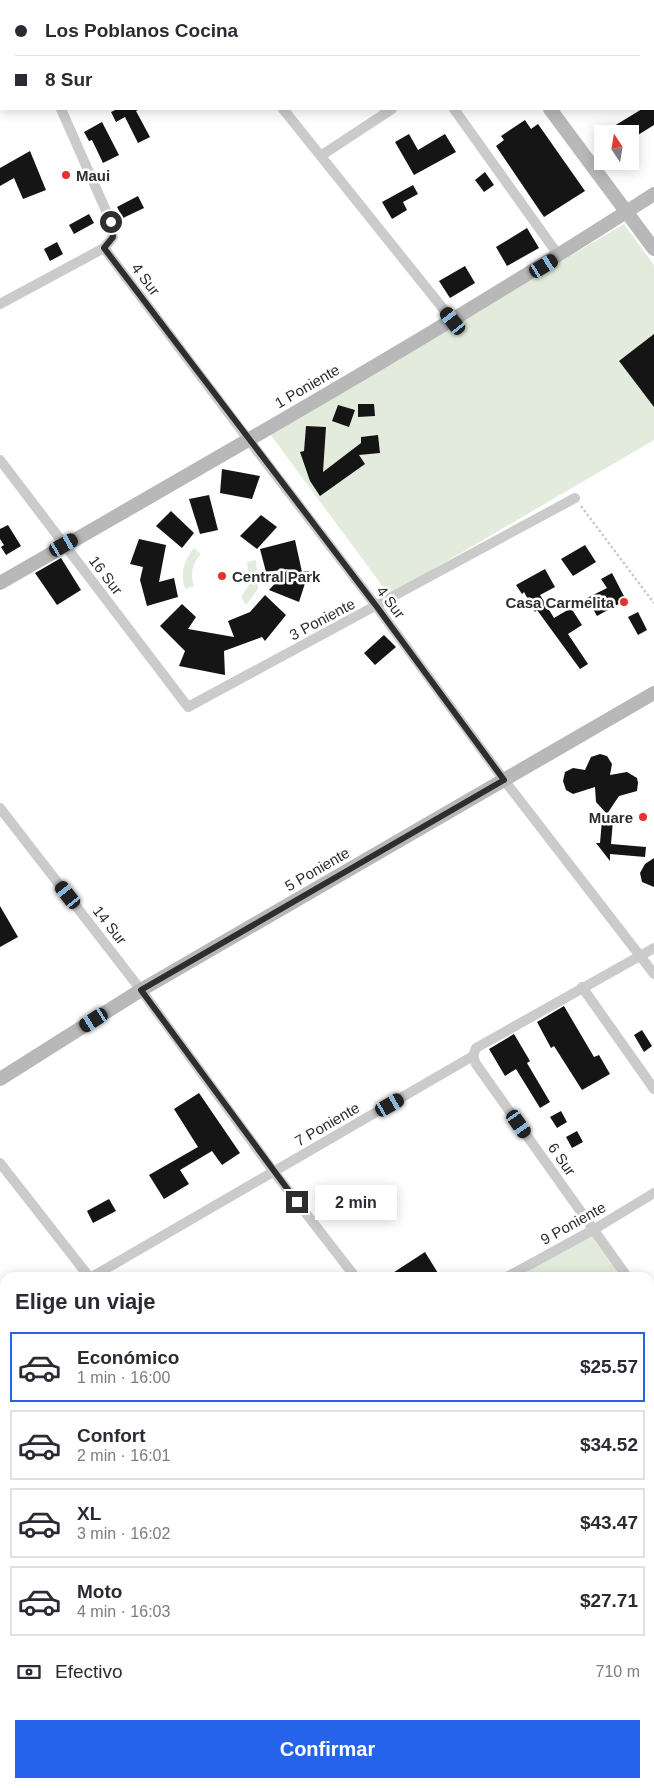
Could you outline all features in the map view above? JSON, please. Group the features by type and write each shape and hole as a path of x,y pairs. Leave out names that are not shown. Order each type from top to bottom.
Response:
{"street":[{"path":"0,304 104,248 113,237 111,222 61,110"},
{"path":"285,110 453,321"},
{"path":"322,155 390,110"},
{"path":"455,110 560,256"},
{"path":"551,110 654,249"},
{"name":"1 Poniente","path":"0,583 453,321 560,256 654,194"},
{"name":"4 Sur","path":"104,248 377,607 504,780 654,974"},
{"name":"16 Sur","path":"0,460 188,707"},
{"name":"3 Poniente","path":"188,707 377,607 575,498"},
{"name":"5 Poniente","path":"0,1079 141,990 654,693"},
{"name":"14 Sur","path":"0,808 4,819 141,990 274,1172 351,1272"},
{"name":"7 Poniente","path":"100,1272 473,1056 476,1048 654,948"},
{"path":"582,987 654,1089"},
{"name":"6 Sur","path":"473,1056 476,1064 624,1272"},
{"path":"0,1163 85,1272"},
{"name":"9 Poniente","path":"517,1272 594,1230 654,1194"}],"path":[{"path":"575,498 654,603"}],"green space":[{"path":"624,224 654,265 654,440 389,595 270,434"},
{"path":"194,548 201,554 193,569 194,586 185,589 184,567 187,558"},
{"path":"256,560 258,589 246,605 241,597 250,583 247,562"},
{"path":"593,1235 618,1272 526,1272"}],"building":[{"path":"115,110 138,110 136,111 150,137 138,143 125,117 116,122 111,112"},
{"path":"640,110 654,110 654,125 639,134 639,125 616,125"},
{"path":"525,120 531,129 538,124 585,191 544,217 496,146 504,140 501,136"},
{"path":"102,122 119,155 103,163 92,140 89,141 84,132"},
{"path":"409,134 418,150 445,134 456,152 414,175 395,142"},
{"path":"30,151 46,190 23,199 14,178 0,186 0,168"},
{"path":"485,172 494,185 484,192 475,180"},
{"path":"413,185 418,194 403,202 407,210 392,219 382,202"},
{"path":"138,196 144,208 123,218 117,207"},
{"path":"89,214 94,223 74,234 69,225"},
{"path":"527,228 539,248 507,266 496,247"},
{"path":"57,242 63,254 50,261 44,249"},
{"path":"465,266 475,283 450,298 439,281"},
{"path":"654,334 654,407 619,361"},
{"path":"358,404 374,404 375,416 358,417"},
{"path":"338,405 355,410 349,427 332,421"},
{"path":"306,426 326,427 323,472 361,443 361,437 378,435 380,453 359,455 365,464 320,496 310,481 300,452 304,451"},
{"path":"222,469 260,476 252,499 220,493"},
{"path":"209,495 218,530 200,534 189,499"},
{"path":"171,511 194,533 182,548 156,526"},
{"path":"261,515 277,527 257,549 240,536"},
{"path":"8,525 21,546 6,555 1,547 4,545 0,539 0,529"},
{"path":"139,539 166,545 159,582 174,578 178,597 147,606 140,580 143,567 130,564"},
{"path":"295,540 302,572 309,571 299,602 269,590 288,569 266,572 260,549"},
{"path":"585,545 596,562 573,576 561,559"},
{"path":"61,558 81,590 57,605 35,573"},
{"path":"545,569 555,587 540,595 554,618 571,608 582,625 568,634 588,664 580,669 537,610 535,612 524,592 522,594 516,585"},
{"path":"612,573 626,600 597,616 587,598 607,588 601,579"},
{"path":"265,595 286,615 265,641 262,637 224,651 225,675 179,666 185,651 160,626 182,604 196,617 188,629 234,637 228,621 250,612"},
{"path":"638,612 647,630 638,635 628,617"},
{"path":"384,635 396,647 375,665 364,653"},
{"path":"600,754 607,756 612,764 610,775 627,772 637,778 638,783 637,791 619,796 607,814 596,802 595,787 573,794 566,790 563,781 565,772 573,768 585,770 591,757"},
{"path":"602,820 613,820 611,844 646,847 645,857 610,854 610,861 596,843 600,843"},
{"path":"654,858 654,887 642,882 640,873 645,864"},
{"path":"0,906 18,937 0,947"},
{"path":"564,1006 594,1057 599,1055 610,1074 582,1090 554,1046 551,1048 537,1022"},
{"path":"642,1030 652,1046 644,1052 634,1035"},
{"path":"514,1034 530,1061 527,1063 550,1102 540,1108 516,1069 505,1076 489,1049"},
{"path":"199,1093 240,1153 222,1165 212,1151 180,1170 189,1184 164,1199 149,1175 198,1147 174,1109"},
{"path":"561,1111 567,1122 557,1128 550,1117"},
{"path":"577,1131 583,1142 572,1148 566,1137"},
{"path":"109,1199 116,1211 93,1223 87,1211"},
{"path":"425,1252 437,1272 394,1272"}],"place":[{"name":"Maui","path":"66,175"},
{"name":"Central Park","path":"222,576"},
{"name":"Casa Carmelita","path":"624,602"},
{"name":"Muare","path":"643,817"}],"route":[{"path":"111,222 113,237 104,248 377,607 504,780 141,990 297,1202"}]}
